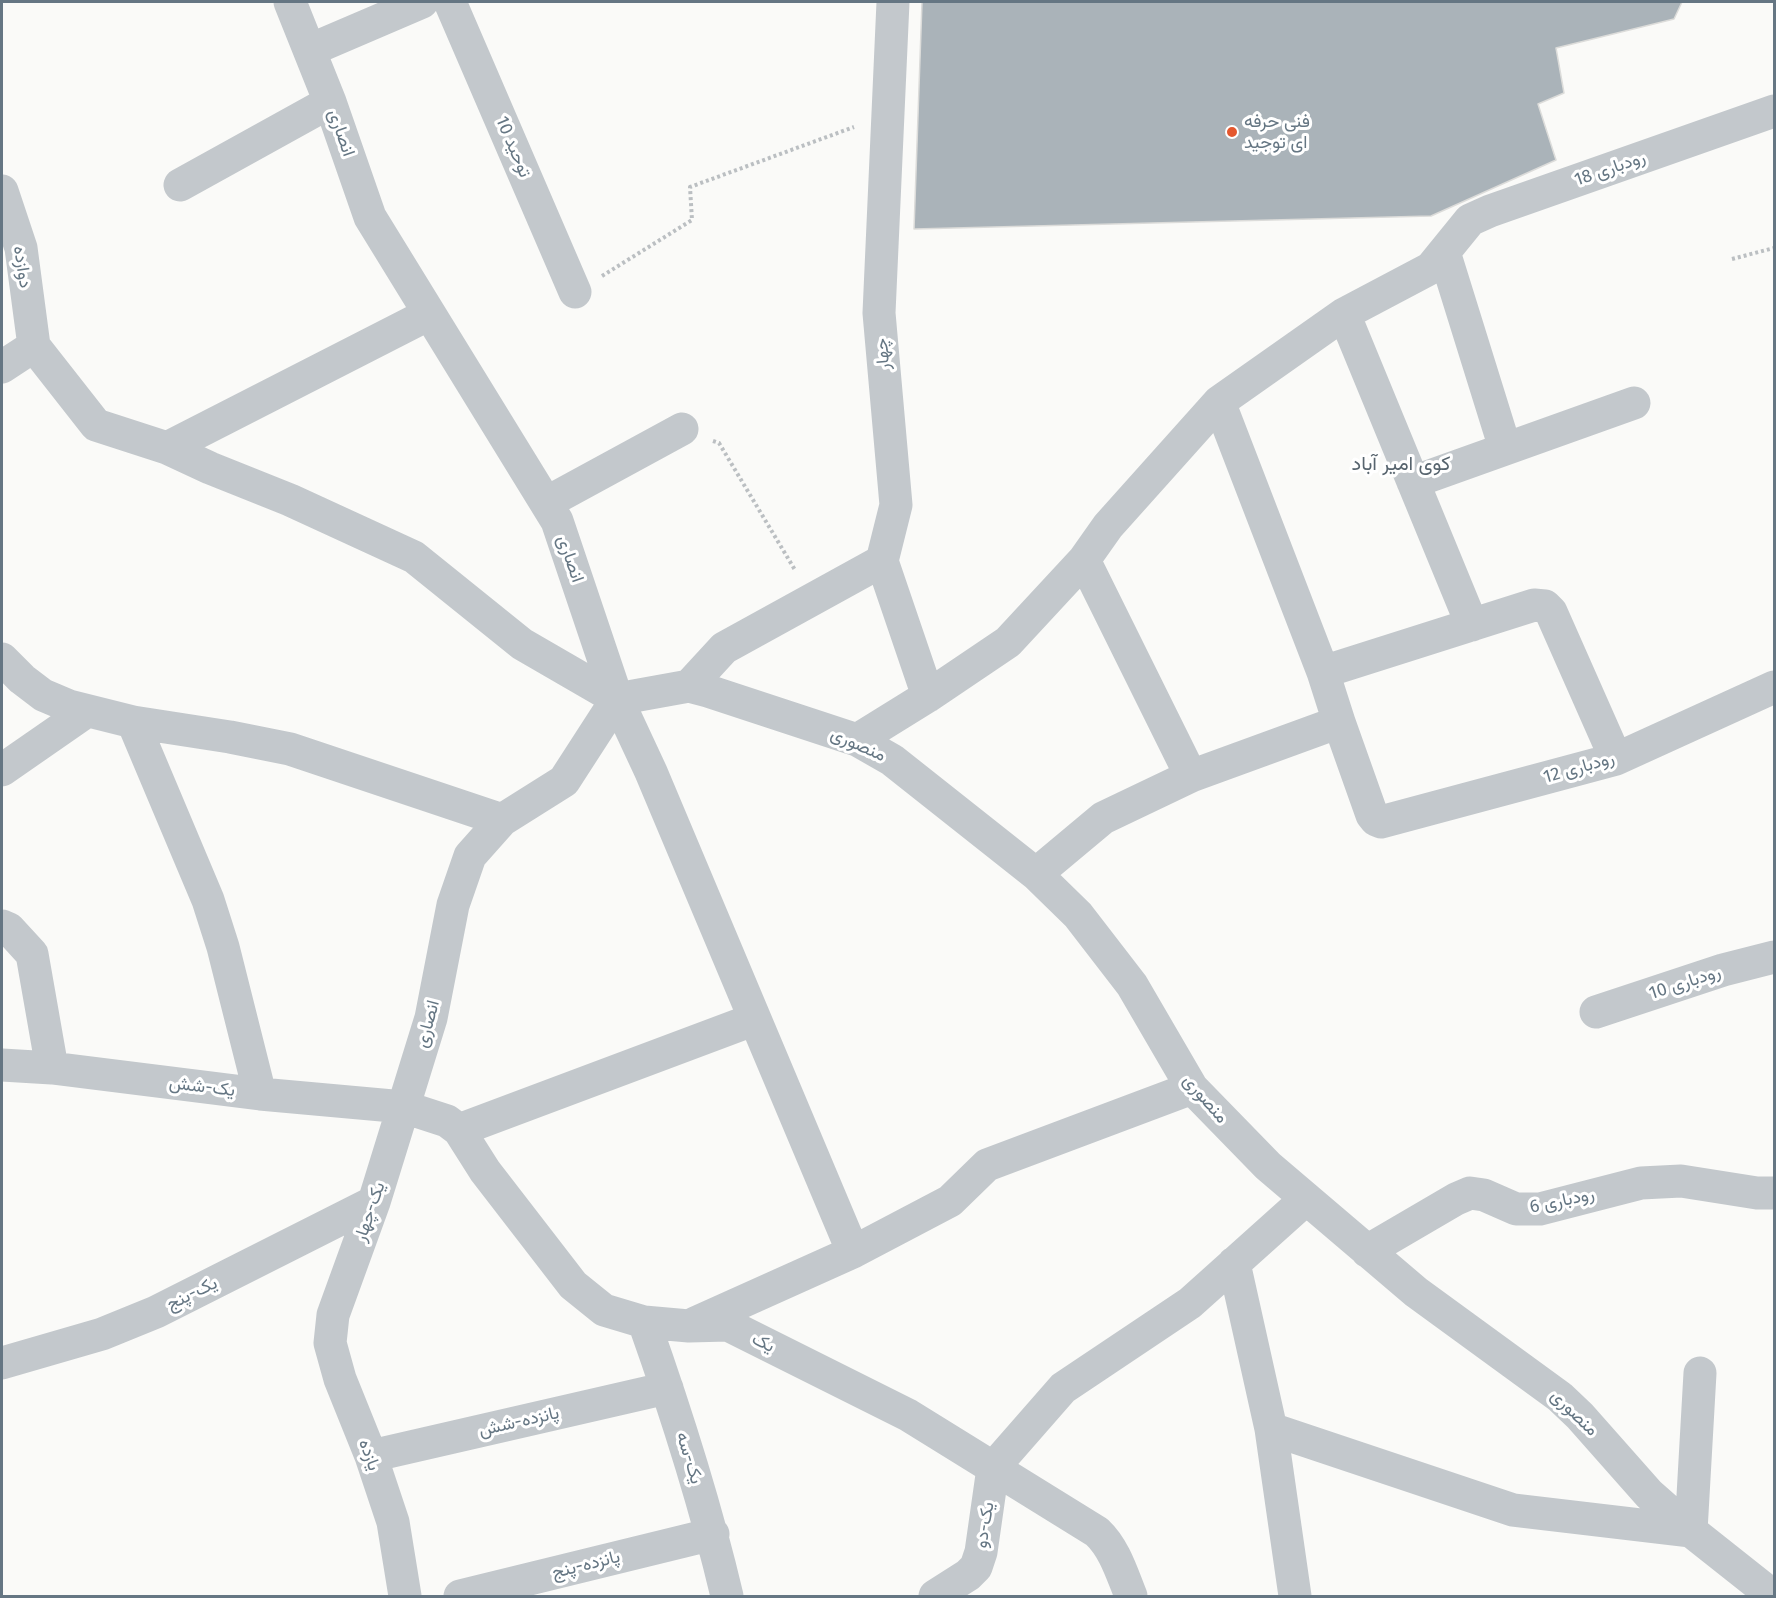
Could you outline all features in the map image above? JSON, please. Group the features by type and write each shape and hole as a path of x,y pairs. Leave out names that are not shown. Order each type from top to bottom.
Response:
{"street":[{"name":"انصاری","path":"290,2 330,102 370,217 557,520 617,699 564,781 502,819 470,856 453,905 431,1018 404,1107"},
{"path":"310,50 422,2"},
{"name":"توحید 10","path":"450,2 575,292"},
{"name":"چهار","path":"882,561 896,504 879,313 893,2"},
{"path":"180,185 330,102"},
{"name":"رودباری 18","path":"857,741 1008,642 1084,560 1108,526 1220,402 1344,314 1431,268 1470,220 1774,111"},
{"name":"دوازده","path":"2,191 21,248 34,346"},
{"path":"1449,246 1505,448"},
{"path":"168,448 429,314"},
{"path":"1344,314 1472,625"},
{"path":"2,367 34,346 96,425 168,448 210,468 290,500 414,557 522,644 617,699 651,772 853,1252"},
{"path":"1036,874 1103,818 1191,776 1339,722 1323,672 1220,402"},
{"path":"1413,482 1634,403"},
{"path":"546,503 682,429"},
{"path":"1084,560 1191,776"},
{"path":"689,686 724,648 882,561 928,696"},
{"path":"1323,672 1534,605 1545,606 1551,612 1616,759"},
{"path":"2,659 22,679 43,695 87,711 133,722 290,749 502,819"},
{"name":"منصوری","path":"617,699 689,686 857,741 892,760 1036,874 1078,915 1131,985 1192,1088 1268,1166 1416,1292 1560,1397 1580,1416 1649,1494 1691,1531 1773,1596"},
{"name":"رودباری 12","path":"1339,722 1372,815 1376,820 1382,822 1616,759 1774,687"},
{"path":"2,770 87,711"},
{"path":"133,722 208,900 223,947 260,1094"},
{"path":"2,926 9,929 32,954 52,1068"},
{"name":"رودباری 10","path":"1596,1012 1723,970 1774,957"},
{"path":"404,1107 447,1121 459,1130 755,1019"},
{"name":"یک-شش","path":"2,1065 52,1068 260,1094 404,1107"},
{"path":"689,1326 853,1252 950,1201 987,1166 1192,1088"},
{"name":"یک-چهار","path":"333,1315 374,1202 404,1107"},
{"name":"یک","path":"459,1130 484,1171 573,1285 604,1310 644,1322 689,1326 728,1325 908,1415 1097,1532 1113,1553 1131,1596"},
{"name":"رودباری 6","path":"1366,1251 1470,1193 1484,1195 1516,1209 1540,1209 1641,1183 1681,1181 1757,1193 1774,1193"},
{"path":"993,1468 1063,1388 1190,1303 1306,1199"},
{"name":"یک-پنج","path":"2,1363 102,1334 156,1312 374,1202"},
{"path":"1234,1263 1271,1429 1295,1596"},
{"name":"یازده","path":"333,1315 330,1343 340,1379 371,1456 393,1522 405,1596"},
{"name":"یک-سه","path":"644,1322 713,1534 727,1596"},
{"path":"1271,1429 1513,1510 1691,1531 1700,1373"},
{"name":"پانزده-شش","path":"371,1456 667,1388"},
{"name":"یک-دو","path":"935,1596 968,1575 976,1567 981,1552 993,1468"},
{"name":"پانزده-پنج","path":"460,1596 713,1534"}],"path":[{"path":"575,292 692,220 690,187 888,114"},
{"path":"1732,259 1774,248"},
{"path":"682,429 719,443 812,599"}],"building":[{"name":"فنی حرفه ای توجید","path":"922,2 1682,2 1674,19 1556,48 1564,93 1538,104 1556,160 1431,216 914,229"}],"place":[{"name":"فنی حرفه ای توجید","path":"1232,132"}],"district":[{"name":"کوی امیر آباد","path":"1401,464"}]}
